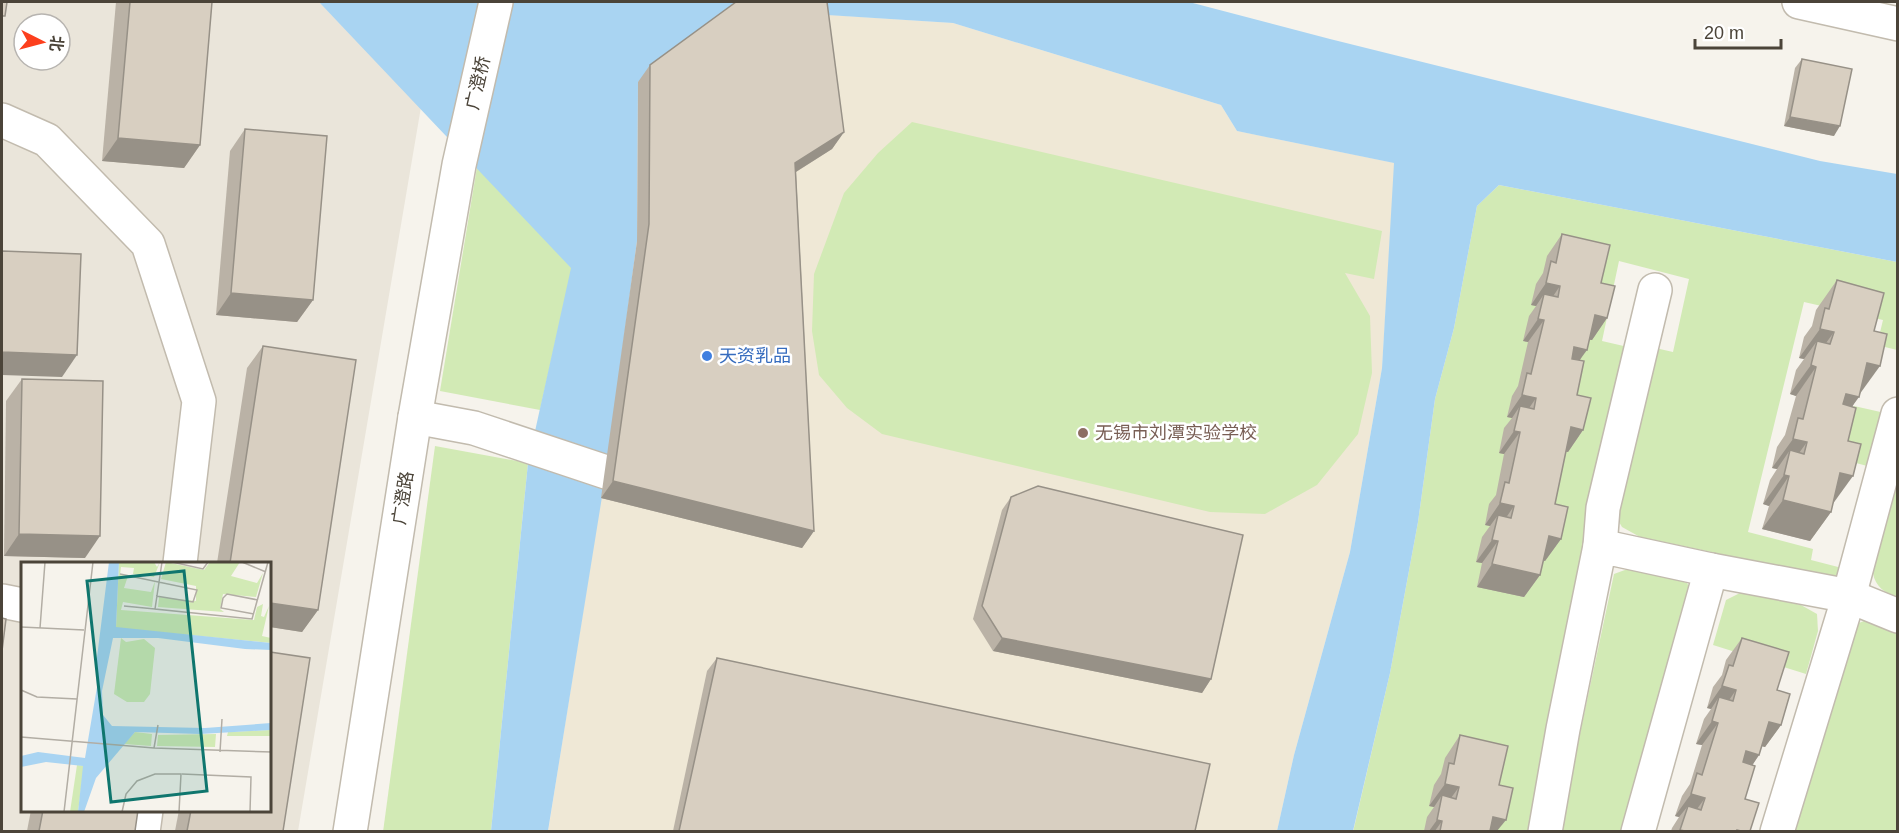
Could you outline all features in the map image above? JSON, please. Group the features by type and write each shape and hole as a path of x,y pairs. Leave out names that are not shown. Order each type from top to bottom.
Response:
{"street":[{"name":"广澄桥","path":"459,165 496,2"},
{"path":"1799,2 1898,24"},
{"path":"2,120 47,140 148,244 199,401 180,562"},
{"name":"广澄路","path":"350,831 415,417 459,165"},
{"path":"1545,831 1600,546 1603,508 1655,290"},
{"path":"1778,831 1849,596 1898,414"},
{"path":"415,417 474,428 606,472"},
{"path":"1600,546 1849,596 1898,616"},
{"path":"1638,831 1711,570"},
{"path":"2,601 21,604"},
{"path":"143,831 146,812"}],"shaded area":[{"path":"2,2 319,2 421,107 298,831 2,832"},
{"name":"无锡市刘潭实验学校","path":"815,14 953,23 1221,105 1237,131 1395,163 1382,368 1350,552 1294,755 1277,831 548,832 601,498 784,180"}],"green space":[{"path":"912,122 1382,231 1374,279 1345,273 1370,316 1372,373 1358,434 1317,485 1265,514 1210,512 882,434 847,408 819,375 812,331 814,274 844,193 878,153"},
{"path":"477,167 572,268 540,410 440,391"},
{"path":"1499,185 1897,262 1897,350 1877,345 1883,320 1804,302 1748,532 1813,549 1811,560 1842,568 1839,579 1640,537 1622,527 1612,510 1651,347 1673,352 1689,279 1619,261 1602,341 1628,347 1529,831 1353,832 1390,673 1418,522 1435,399 1454,328 1477,206"},
{"path":"1854,406 1885,413 1871,467 1841,459"},
{"path":"435,446 528,463 491,831 383,832"},
{"path":"1897,469 1897,598 1879,586 1874,578 1873,565"},
{"path":"1633,567 1687,583 1696,599 1630,831 1559,832 1614,574"},
{"path":"1742,592 1801,605 1817,614 1818,631 1806,674 1713,645 1726,600"},
{"path":"1864,621 1897,632 1897,831 1789,832 1851,626"}],"water":[{"path":"319,2 1189,2 1820,161 1897,174 1897,262 1499,185 1477,206 1454,328 1435,399 1418,522 1390,673 1353,831 1277,831 1294,755 1350,552 1382,368 1394,163 1237,131 1221,105 953,23 780,12 638,82 637,241 606,472 548,831 491,831 528,463 571,268"}],"building":[{"path":"2,2 7,2 5,16 2,16"},
{"path":"130,2 212,2 200,145 118,138"},
{"name":"天资乳品","path":"736,2 827,2 844,132 795,163 814,531 613,481 649,224 650,65"},
{"path":"1802,59 1852,69 1840,126 1790,117"},
{"path":"245,129 327,136 313,300 231,293"},
{"path":"1562,234 1610,245 1601,283 1615,286 1607,318 1595,315 1587,350 1574,347 1572,359 1584,361 1577,395 1591,398 1583,430 1571,427 1555,504 1568,507 1561,539 1549,536 1540,575 1492,564 1498,541 1492,540 1498,515 1511,518 1514,506 1500,503 1505,482 1509,483 1520,432 1514,431 1520,406 1534,409 1536,398 1522,395 1527,373 1531,374 1544,320 1538,319 1544,294 1558,297 1560,286 1546,283 1551,261 1556,263"},
{"path":"2,251 81,254 77,355 2,352"},
{"path":"1837,280 1884,293 1874,331 1887,334 1880,366 1867,363 1859,397 1846,394 1843,404 1856,408 1848,441 1861,444 1853,476 1840,473 1831,512 1783,500 1789,476 1784,475 1790,450 1804,454 1807,442 1793,439 1798,418 1803,419 1816,367 1811,365 1817,341 1830,344 1834,332 1820,329 1825,308 1829,309"},
{"path":"263,346 356,360 318,610 272,603 272,562 230,562"},
{"path":"22,379 103,381 100,536 19,534"},
{"path":"1038,486 1243,535 1211,679 1002,638 982,606 1011,497"},
{"path":"2,618 6,619 2,651"},
{"path":"1742,638 1789,652 1777,690 1790,694 1781,725 1769,722 1759,755 1746,751 1743,762 1755,766 1745,799 1759,803 1750,831 1680,830 1688,806 1701,810 1705,798 1691,794 1697,773 1702,775 1718,723 1712,721 1719,697 1733,701 1736,690 1722,686 1729,665 1733,666"},
{"path":"272,652 310,658 283,831 187,831 191,812 272,812"},
{"path":"717,658 1210,764 1195,831 679,831"},
{"path":"1460,735 1508,746 1499,785 1513,788 1506,820 1493,817 1490,831 1440,831 1442,821 1437,820 1442,795 1456,799 1459,787 1445,784 1449,763 1454,764"},
{"path":"43,812 138,812 135,831 39,831"}],"place":[{"name":"天资乳品","path":"707,356"},
{"name":"无锡市刘潭实验学校","path":"1083,433"}]}
